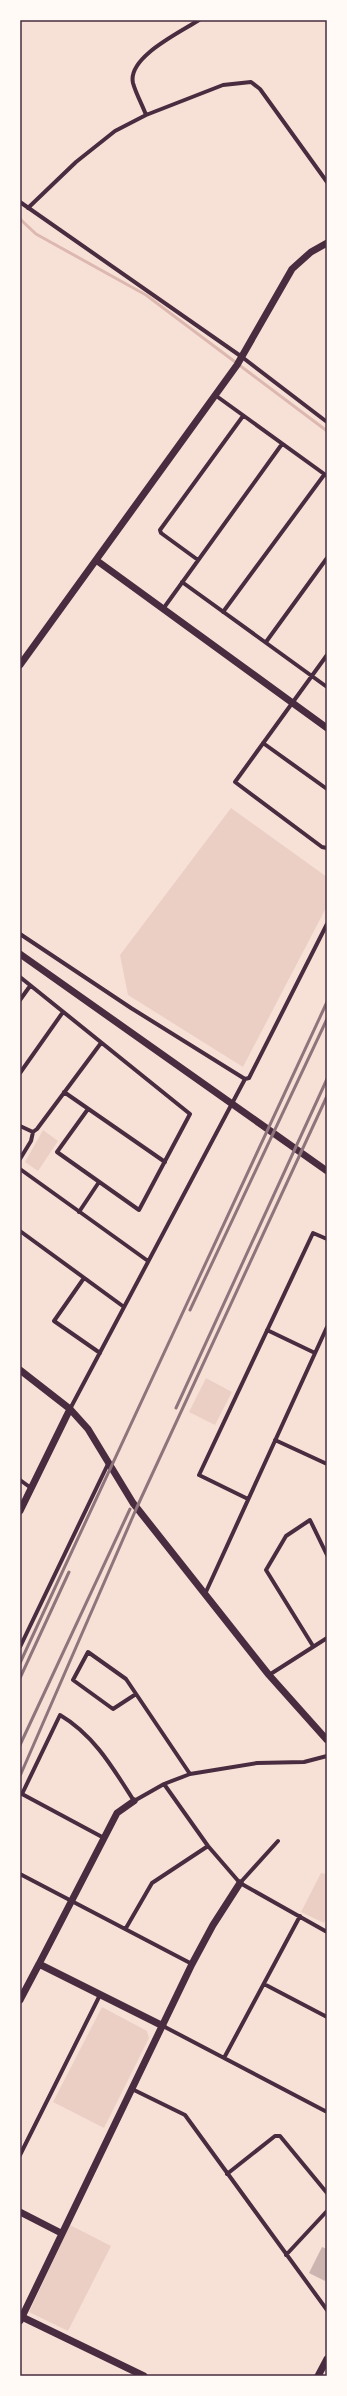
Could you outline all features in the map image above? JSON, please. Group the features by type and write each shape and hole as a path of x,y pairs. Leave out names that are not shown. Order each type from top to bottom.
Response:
{"street":[{"path":"146,115 133,82 134,70 141,58 199,20"},
{"path":"28,208 76,162 115,131 146,115 223,85 251,82 260,89 327,182"},
{"path":"20,202 239,361 327,422"},
{"path":"20,665 239,361 292,269 311,252 327,243"},
{"path":"215,395 326,476 224,612"},
{"path":"198,560 161,533 160,530 244,416"},
{"path":"163,609 282,444"},
{"path":"266,642 327,558"},
{"path":"96,560 327,728"},
{"path":"182,582 327,687"},
{"path":"327,655 235,782 236,785 322,847 327,848"},
{"path":"263,743 327,789"},
{"path":"20,1511 70,1409 245,1079 249,1078 327,924"},
{"path":"20,934 131,1008 245,1079"},
{"path":"20,954 327,1171"},
{"path":"20,978 190,1114 139,1210 57,1152 88,1109"},
{"path":"20,1000 30,986"},
{"path":"20,1073 63,1012"},
{"path":"20,1159 32,1141 33,1132 101,1043"},
{"path":"64,1092 165,1162"},
{"path":"20,1126 33,1132"},
{"path":"20,1169 148,1261"},
{"path":"79,1212 99,1182"},
{"path":"20,1231 124,1307"},
{"path":"248,1499 199,1475 313,1233 327,1239"},
{"path":"84,1278 54,1321 100,1353"},
{"path":"205,1594 327,1327"},
{"path":"267,1330 315,1352"},
{"path":"20,1370 70,1409 88,1429 133,1503 269,1675 327,1740"},
{"path":"275,1440 327,1464"},
{"path":"20,1647 108,1464"},
{"path":"20,1480 32,1488"},
{"path":"313,1646 266,1570 286,1536 310,1520 327,1555"},
{"path":"269,1675 327,1638"},
{"path":"136,1694 113,1709 73,1680 88,1652 126,1679 190,1774"},
{"path":"104,1838 22,1794 60,1715 77,1725 105,1755 134,1801"},
{"path":"20,2000 117,1813 134,1801 164,1784 190,1774 257,1763 304,1762 327,1756"},
{"path":"164,1784 208,1846 240,1883 327,1932"},
{"path":"144,2376 21,2318 192,1964 213,1925 240,1883 278,1841"},
{"path":"126,1928 152,1883 208,1846"},
{"path":"20,1874 72,1899 192,1964"},
{"path":"224,2058 300,1916"},
{"path":"39,1964 163,2026 327,2112"},
{"path":"264,1984 327,2017"},
{"path":"20,2155 100,1995"},
{"path":"132,2089 185,2115 327,2310"},
{"path":"227,2174 275,2136 280,2136 327,2194"},
{"path":"286,2255 327,2211"},
{"path":"20,2212 61,2233"},
{"path":"318,2376 327,2359"}],"shaded area":[{"path":"231,808 327,877 327,906 243,1067 128,995 120,955"},
{"path":"43,1130 58,1141 38,1171 25,1162"},
{"path":"206,1378 232,1392 215,1425 189,1412"},
{"path":"321,1873 327,1874 327,1917 324,1923 301,1912"},
{"path":"102,2007 147,2031 149,2038 104,2128 53,2102"},
{"path":"70,2225 111,2246 68,2331 29,2312"}],"building":[{"path":"322,2247 327,2249 327,2276 325,2281 309,2273"}],"waterway":[{"path":"20,219 36,234 146,295 327,431"}],"railway":[{"path":"20,1663 327,1002"},
{"path":"190,1310 327,1019"},
{"path":"176,1408 327,1079"},
{"path":"20,1776 137,1507 327,1096"},
{"path":"20,1745 130,1509"},
{"path":"20,1678 69,1572"}]}
